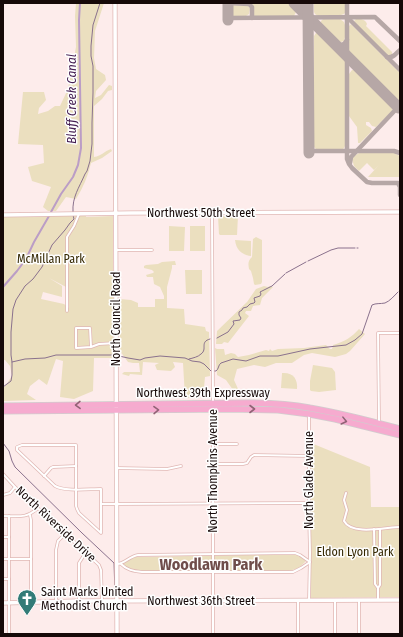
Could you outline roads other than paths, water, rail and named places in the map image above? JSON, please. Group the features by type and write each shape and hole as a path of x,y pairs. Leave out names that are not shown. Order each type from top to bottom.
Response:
{"highway":[{"name":"Northwest 39th Expressway","path":"3,406 266,406 337,413 399,432"},
{"name":"Northwest 39th Expressway","path":"3,411 116,407"}],"street":[{"name":"North Council Road","path":"115,3 116,504 119,564 117,634"},
{"name":"Northwest 50th Street","path":"3,215 400,212"},
{"name":"North Thompkins Avenue","path":"212,213 214,504 213,634"},
{"path":"67,311 67,237 79,214"},
{"path":"116,250 152,250"},
{"path":"90,347 90,328 76,328 76,348 90,347 99,344 116,343"},
{"path":"378,426 378,333 400,333"},
{"name":"North Glade Avenue","path":"309,411 309,600"},
{"path":"213,444 237,444"},
{"path":"44,476 16,450 17,448 22,445 76,445 76,489 77,509 79,513 101,533 101,489 76,489 65,489 59,488 44,476"},
{"path":"213,464 243,464 247,463 251,456 254,455 309,456"},
{"path":"44,476 53,467 76,466"},
{"path":"116,468 166,469 181,466"},
{"name":"North Riverside Drive","path":"3,474 101,567 102,601"},
{"path":"3,495 10,493 16,487"},
{"path":"346,493 344,500 347,510 344,521 346,525 358,529 380,530 400,527"},
{"path":"102,504 309,503"},
{"path":"3,516 24,516 30,514 38,508"},
{"path":"30,514 31,603"},
{"path":"9,516 9,634"},
{"path":"374,529 375,584 378,588"},
{"path":"378,600 378,588 380,585 380,530"},
{"path":"56,602 56,546 58,541 65,533"},
{"path":"3,537 9,537"},
{"path":"79,601 79,566 81,559 86,552"},
{"path":"213,554 295,554 300,555 310,562 293,572 142,572 130,570 119,564 130,557 138,555 213,554"},
{"path":"374,556 380,556"},
{"path":"3,559 31,558"},
{"path":"3,579 10,579"},
{"path":"335,600 335,634"},
{"path":"359,634 360,600"},
{"name":"Northwest 36th Street","path":"3,603 79,601 400,600"},
{"path":"298,601 298,634"}],"waterway":[{"name":"Bluff Creek Canal","path":"51,212 73,177 78,165 81,148 80,3"},
{"path":"73,212 75,197 90,161 92,144 93,93 91,46 93,25 100,3"},
{"path":"3,387 11,381 12,375 11,332 13,309 16,300 25,286 33,279 42,267 52,245 74,219 73,215"},
{"name":"Bluff Creek Canal","path":"3,287 26,259 49,216"},
{"path":"308,261 338,248 355,248"},
{"path":"286,273 306,262"},
{"path":"217,338 228,332 234,324 233,321 240,320 241,318 239,312 243,308 254,303 254,298 260,296 260,292 272,286 285,274"},
{"path":"214,371 217,370 221,363 233,359 246,361 260,356 278,356 310,349 346,345 362,334 372,305 385,303 398,292"},
{"path":"189,359 197,357 201,354 204,350 205,342 210,339"},
{"path":"12,362 25,359 45,358 56,355 113,355"},
{"path":"119,356 140,360 160,356 185,358 200,362 211,371"},
{"path":"3,443 9,451 15,467 114,563 115,592"}],"place":[{"name":"Saint Marks United Methodist Church","path":"27,616"}],"district":[{"name":"Woodlawn Park","path":"211,564"}],"park label":[{"name":"McMillan Park","path":"51,259"},
{"name":"Eldon Lyon Park","path":"355,552"}]}
